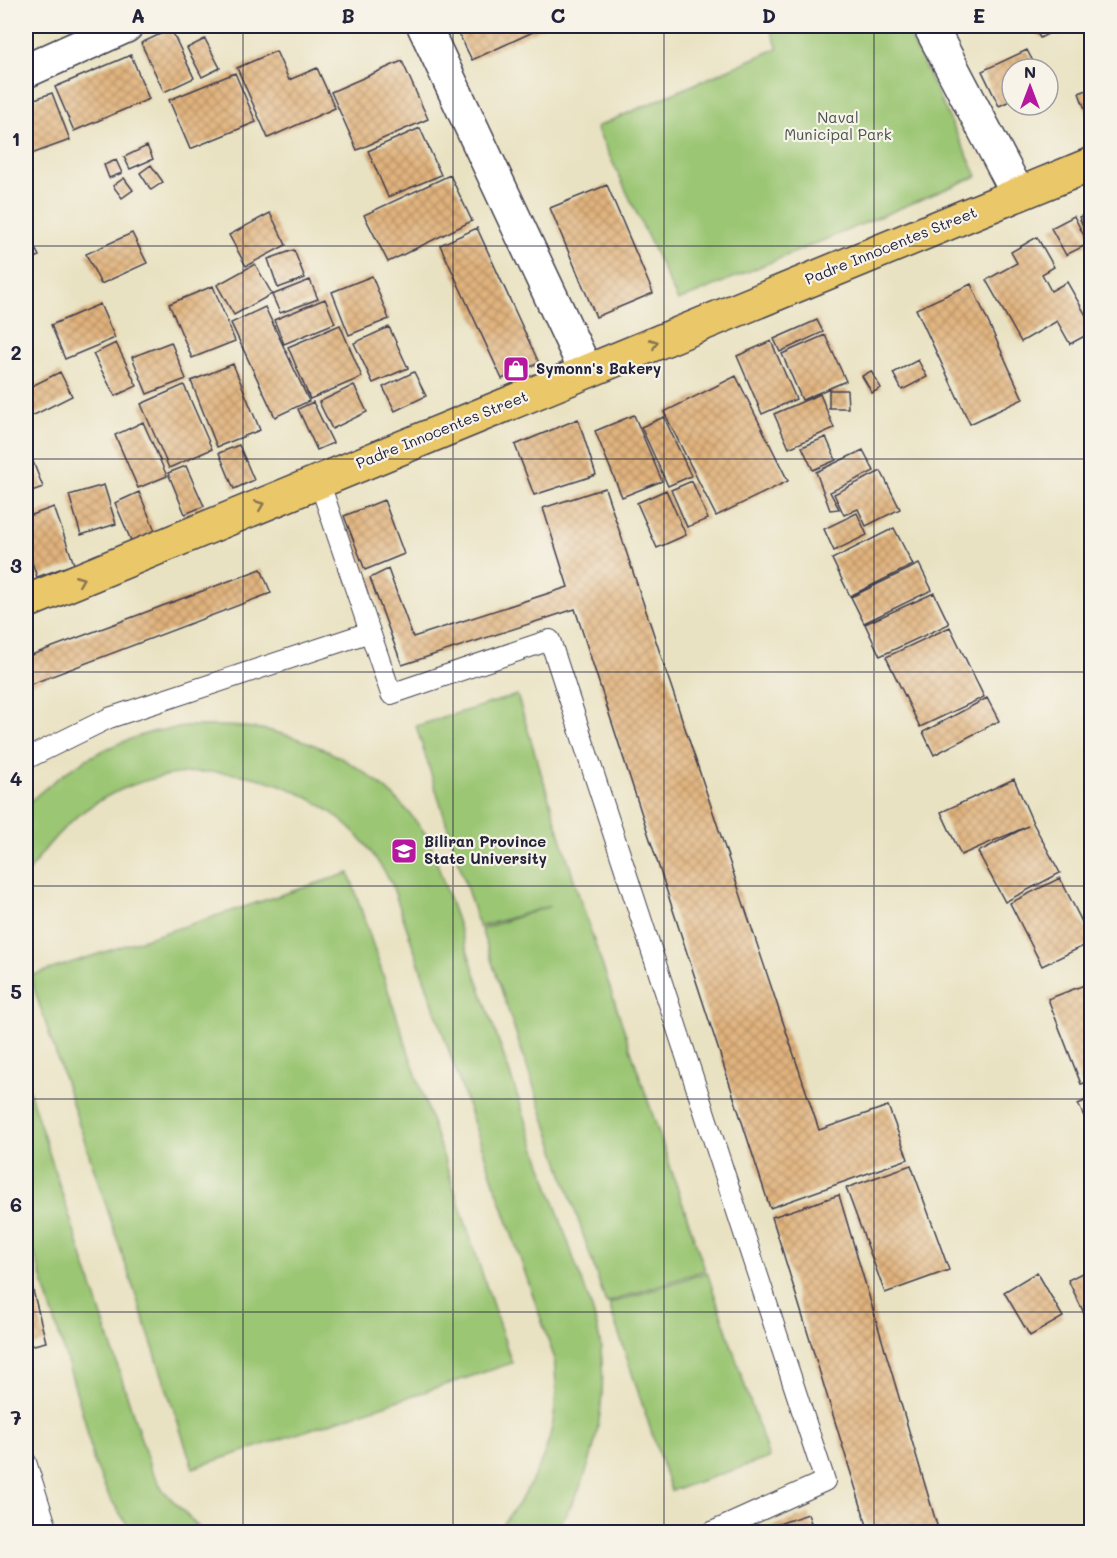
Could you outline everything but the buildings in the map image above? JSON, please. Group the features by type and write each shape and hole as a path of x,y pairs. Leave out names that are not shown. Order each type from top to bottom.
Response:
{"main road":[{"name":"Padre Innocentes Street","path":"26,602 1092,164"}],"street":[{"path":"26,71 126,26"},
{"path":"424,26 586,371"},
{"path":"930,26 1018,194"}],"lane":[{"path":"319,481 391,694 550,640 825,1481 712,1533"},
{"path":"26,759 109,718 370,632"},
{"path":"26,1462 48,1533"}],"green space":[{"name":"Naval Municipal Park","path":"769,26 905,26 977,176 678,301 596,127 778,48"},
{"path":"517,695 579,896 705,1270 606,1303 481,929 550,906 479,927 416,726"},
{"path":"193,726 261,729 308,742 326,750 377,781 405,808 428,837 590,1304 600,1342 602,1391 595,1442 578,1490 567,1512 553,1532 495,1532 520,1501 546,1448 555,1409 554,1357 391,882 367,847 350,828 323,807 293,790 261,779 228,773 194,772 161,777 128,787 97,802 57,835 26,877 26,805 69,770 100,752 152,732"},
{"path":"349,873 512,1363 193,1468 30,976"},
{"path":"26,1081 151,1470 163,1490 203,1532 132,1532 108,1495 93,1459 85,1421 26,1225"},
{"path":"707,1272 769,1458 671,1491 609,1304"}],"place":[{"name":"Symonn's Bakery","path":"516,369"},
{"name":"Biliran Province State University","path":"404,851"}]}
